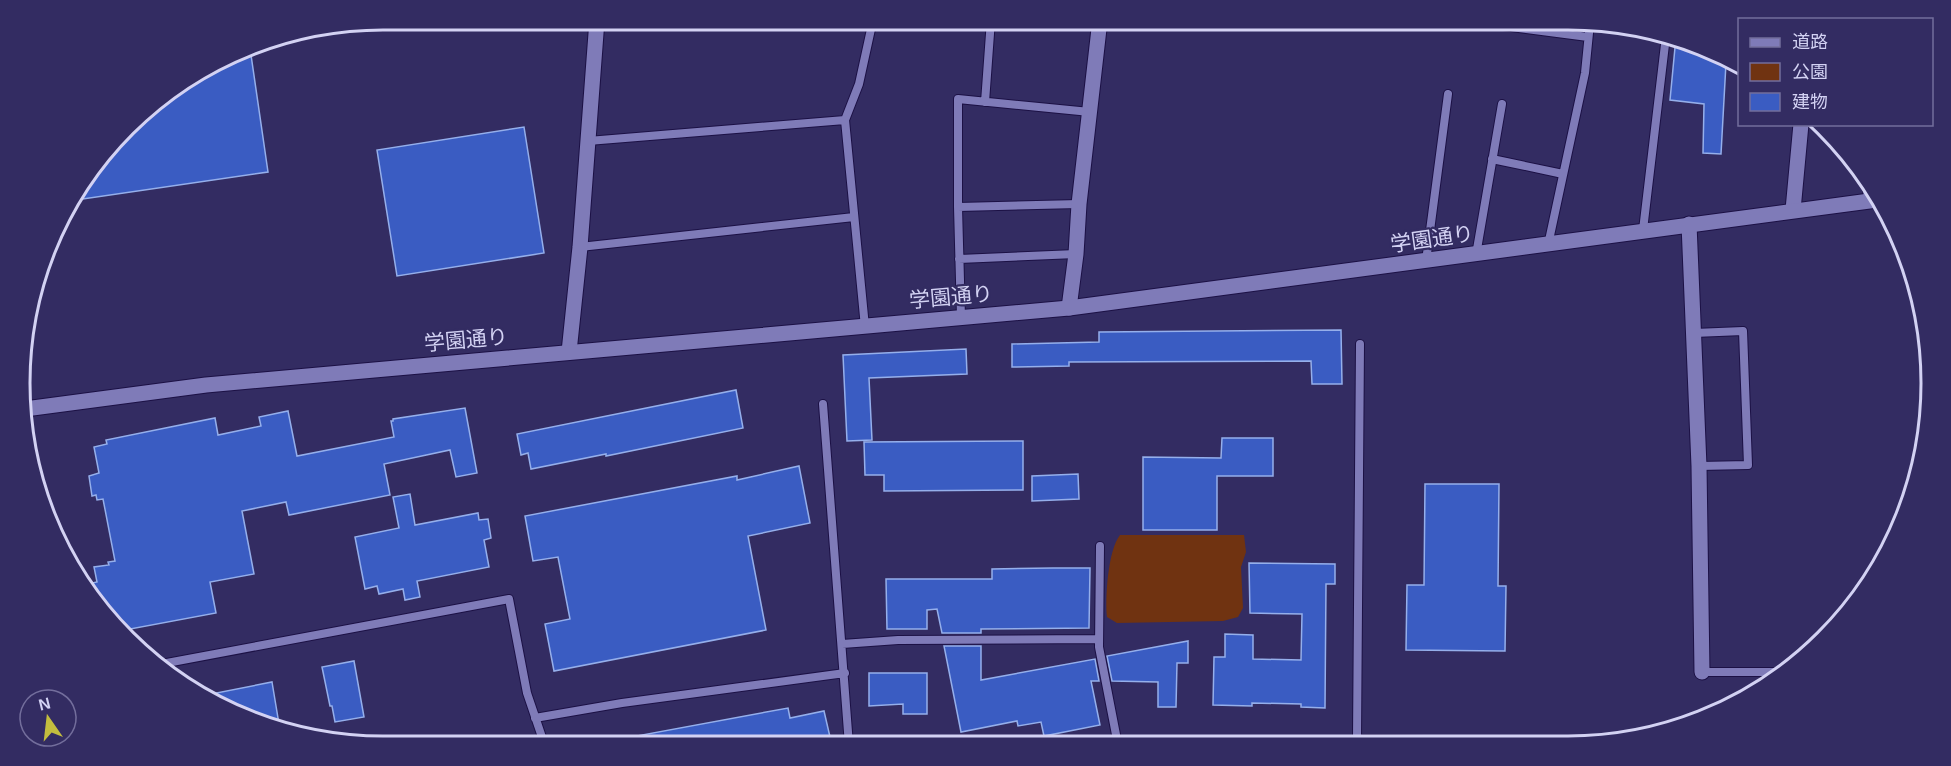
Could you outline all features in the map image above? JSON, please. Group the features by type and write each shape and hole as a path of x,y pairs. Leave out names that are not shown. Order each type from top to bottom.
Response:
{"street":[{"path":"569,352 580,247 596,30"},
{"path":"1069,308 1099,30"},
{"path":"1793,210 1801,126"},
{"name":"学園通り","path":"31,408 206,386 1069,308 1548,245 1793,210 1868,197"},
{"path":"1689,224 1699,466 1702,672"}],"lane":[{"path":"865,327 844,120 858,84 871,30"},
{"path":"985,102 990,30"},
{"path":"1534,30 1588,37"},
{"path":"1548,245 1585,73 1589,31"},
{"path":"1643,230 1665,44"},
{"path":"1426,261 1448,94"},
{"path":"961,317 958,99 1090,112"},
{"path":"1476,255 1502,104"},
{"path":"588,141 844,120"},
{"path":"1492,159 1563,174"},
{"path":"958,207 1079,204"},
{"path":"580,247 854,217"},
{"path":"959,259 1076,254"},
{"path":"1694,333 1743,331 1748,465 1699,466"},
{"path":"1357,736 1360,344"},
{"path":"823,404 848,736"},
{"path":"1100,546 1099,647 1116,736"},
{"path":"169,664 509,599 527,693 541,736"},
{"path":"842,644 897,640 1099,639"},
{"path":"1702,672 1771,672"},
{"path":"535,718 622,703 844,673"}],"green space":[{"path":"1120,535 1244,535 1246,552 1241,567 1243,608 1238,617 1223,621 1117,623 1107,617 1106,598 1110,563"}],"building":[{"path":"1675,47 1726,67 1721,154 1703,153 1704,104 1670,100"},
{"path":"251,56 268,172 81,199 118,150 150,118 206,77"},
{"path":"524,127 544,253 397,276 377,150"},
{"path":"1341,330 1342,384 1312,384 1311,361 1069,362 1069,366 1012,367 1012,344 1099,342 1099,332"},
{"path":"966,349 967,374 869,378 872,440 847,441 843,355"},
{"path":"736,390 743,428 531,469 528,453 521,455 517,434"},
{"path":"465,408 477,473 456,477 450,450 384,464 390,495 289,515 286,502 242,511 254,574 210,582 216,613 130,629 92,583 97,582 94,567 109,565 108,562 115,561 103,499 97,500 96,495 92,496 89,476 99,473 94,447 107,444 106,440 215,418 218,435 261,426 259,417 288,411 297,456 394,437 391,421"},
{"path":"1222,438 1273,438 1273,476 1217,476 1217,530 1143,530 1143,457 1221,458"},
{"path":"1023,441 1023,490 884,491 884,475 865,475 864,442"},
{"path":"799,466 810,523 748,536 766,630 554,671 545,624 570,619 558,557 533,561 525,516 737,476 737,480"},
{"path":"1078,474 1079,499 1032,501 1032,476"},
{"path":"1425,484 1499,484 1498,586 1506,586 1505,651 1406,650 1407,585 1424,585"},
{"path":"410,494 415,525 478,513 479,520 488,519 491,538 484,540 489,567 417,581 420,597 405,600 403,589 379,594 377,586 365,589 355,537 399,528 393,497"},
{"path":"1249,563 1335,564 1335,584 1326,584 1325,708 1301,707 1301,704 1213,705 1214,657 1225,657 1225,634 1253,635 1253,659 1301,660 1302,614 1250,613"},
{"path":"1090,568 1089,628 981,629 981,633 942,633 937,609 927,610 927,629 887,629 886,579 992,579 992,569"},
{"path":"1188,641 1188,663 1177,663 1176,707 1158,707 1158,682 1112,681 1107,656"},
{"path":"944,646 981,646 981,680 1095,659 1099,681 1091,681 1100,725 1044,736 1041,722 1018,726 1017,721 961,732"},
{"path":"354,661 364,717 335,722 322,667"},
{"path":"869,673 927,673 927,714 903,714 903,704 869,706"},
{"path":"272,682 278,720 248,709 214,693"},
{"path":"788,708 790,718 824,711 830,736 636,736"}]}
